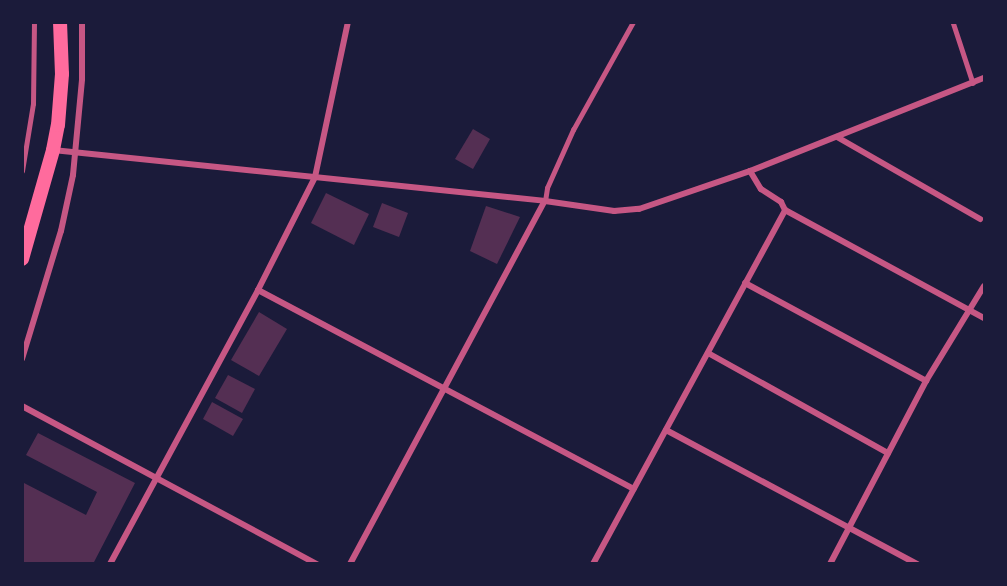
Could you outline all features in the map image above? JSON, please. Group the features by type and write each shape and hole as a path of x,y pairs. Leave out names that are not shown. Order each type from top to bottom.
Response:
{"highway":[{"path":"22,259 53,150 62,74 60,22"}],"street":[{"path":"22,359 60,231 76,152 82,79 82,22"},
{"path":"110,564 258,290 315,177 348,22"},
{"path":"53,150 546,201 614,211 639,209 750,171 984,78"},
{"path":"837,137 980,219"},
{"path":"750,171 761,189 780,202 785,210 984,318"},
{"path":"350,564 546,201"},
{"path":"593,564 785,210"},
{"path":"745,284 926,381"},
{"path":"830,564 926,381 984,286"},
{"path":"258,290 634,489"},
{"path":"708,353 888,453"},
{"path":"22,406 317,564"},
{"path":"666,430 917,564"}],"lane":[{"path":"22,171 33,104 34,22"},
{"path":"546,201 547,188 573,130 633,22"},
{"path":"952,22 973,83"}],"building":[{"path":"473,129 490,139 473,169 455,159"},
{"path":"326,193 369,214 354,245 311,223"},
{"path":"382,203 408,213 399,237 373,227"},
{"path":"486,206 520,217 497,264 470,251"},
{"path":"259,312 287,329 259,376 231,360"},
{"path":"228,375 255,389 242,413 215,398"},
{"path":"212,402 243,419 233,436 203,419"},
{"path":"38,433 135,483 93,564 22,564 24,483 86,515 97,492 26,455"}]}
